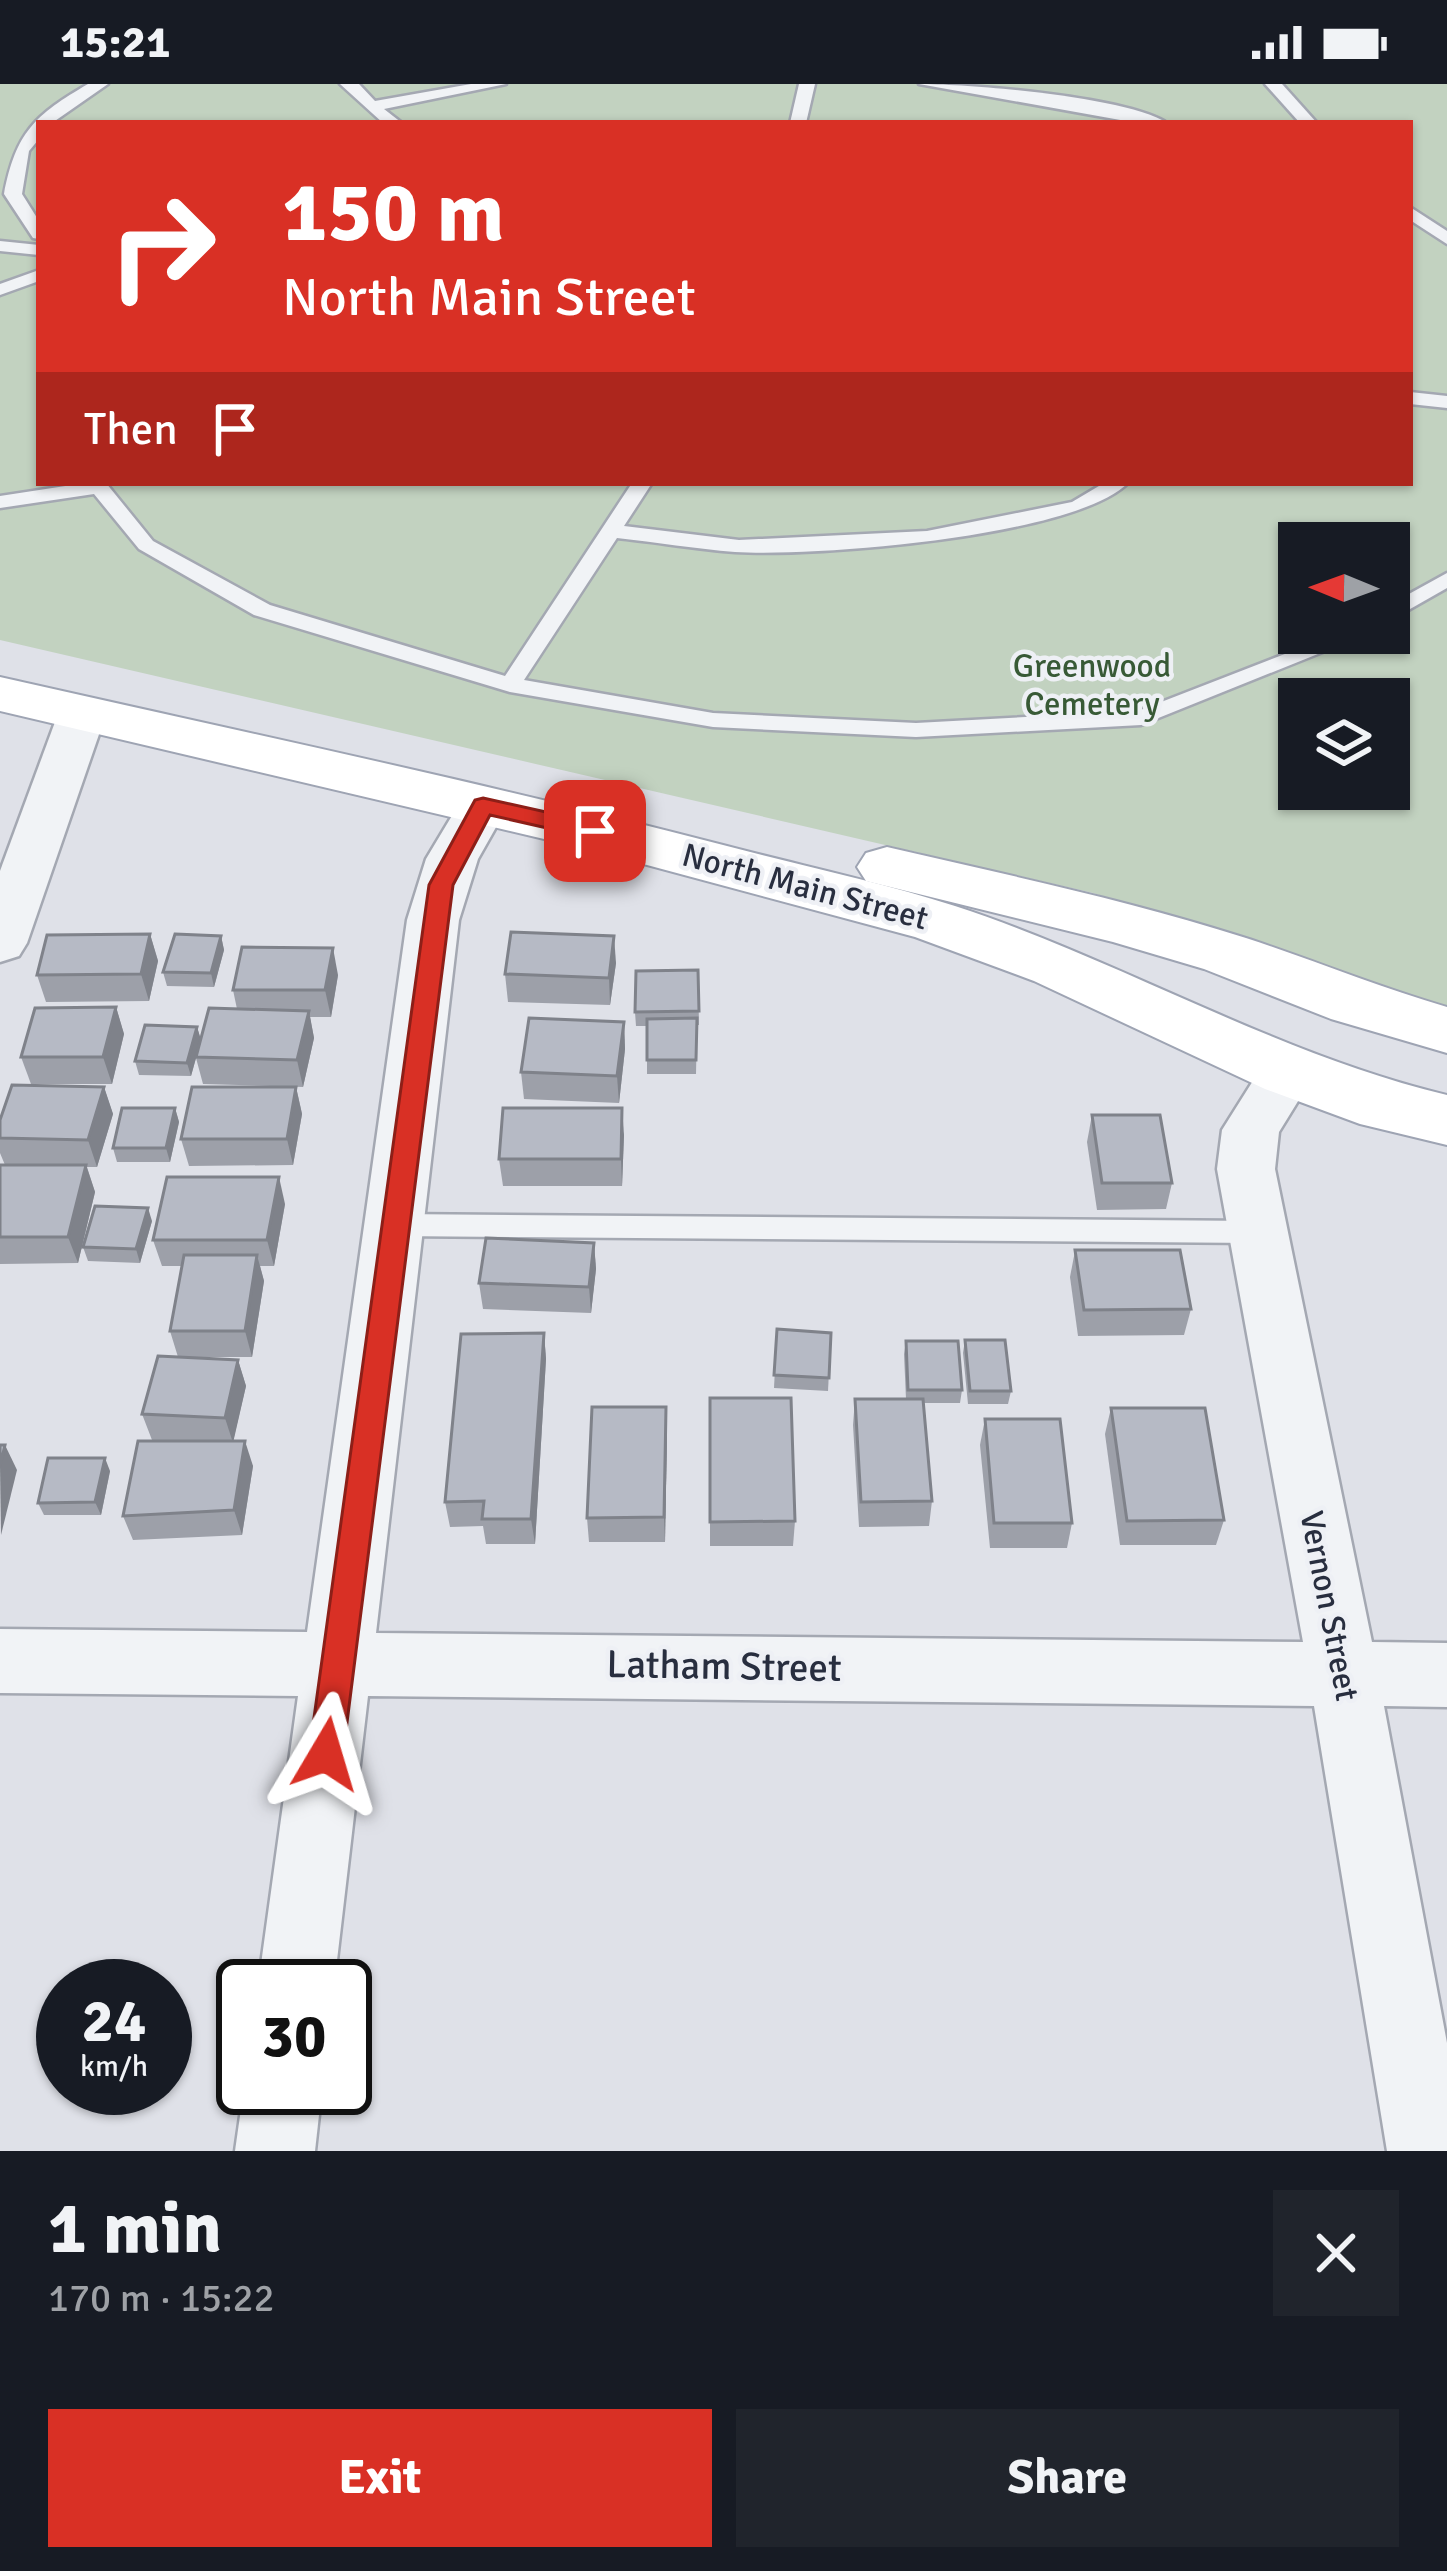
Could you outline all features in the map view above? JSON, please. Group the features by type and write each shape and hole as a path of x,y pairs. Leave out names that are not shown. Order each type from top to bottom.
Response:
{"main road":[{"name":"North Main Street","path":"0,654 1117,922 1447,1030"},
{"name":"North Main Street","path":"0,694 483,806 933,920 1056,965 1288,1072 1360,1099 1447,1120"}],"street":[{"path":"0,943 82,714"},
{"path":"299,1959 433,920 452,859 483,806"},
{"name":"Vernon Street","path":"1288,1072 1251,1130 1246,1169 1427,2151"},
{"name":"Latham Street","path":"0,1661 1447,1675"},
{"path":"275,2151 280,2115"}],"lane":[{"path":"46,120 100,84"},
{"path":"348,84 390,120"},
{"path":"370,107 498,84"},
{"path":"799,120 807,84"},
{"path":"927,84 1064,102 1122,120"},
{"path":"1273,84 1306,120"},
{"path":"36,132 22,150 13,194 36,229"},
{"path":"1413,214 1447,239"},
{"path":"0,246 36,250"},
{"path":"0,290 36,276"},
{"path":"1413,398 1447,402"},
{"path":"0,502 93,486"},
{"path":"106,486 146,545 262,610 510,685 736,722 916,730 1141,718 1305,654"},
{"path":"510,685 640,486"},
{"path":"612,531 739,546 927,537 1078,507 1113,486"},
{"path":"1410,601 1447,579"},
{"path":"395,1225 1256,1232"}],"green space":[{"name":"Greenwood Cemetery","path":"0,84 1447,84 1447,1006 1093,893 0,640"}],"building":[{"path":"511,932 614,936 609,978 505,974"},
{"path":"150,934 141,974 37,975 47,935"},
{"path":"175,934 221,936 211,973 163,972"},
{"path":"242,947 333,948 325,990 233,990"},
{"path":"698,970 699,1011 635,1012 636,971"},
{"path":"116,1007 103,1057 21,1057 35,1008"},
{"path":"209,1008 309,1011 297,1060 196,1057"},
{"path":"529,1018 624,1022 617,1076 521,1072"},
{"path":"697,1018 696,1060 647,1060 647,1019"},
{"path":"145,1025 197,1027 187,1063 135,1061"},
{"path":"12,1085 104,1087 88,1140 0,1138 0,1120"},
{"path":"192,1087 296,1087 287,1139 181,1139"},
{"path":"122,1108 175,1108 166,1148 113,1148"},
{"path":"503,1108 622,1108 621,1159 499,1159"},
{"path":"1092,1115 1160,1115 1172,1183 1102,1183"},
{"path":"0,1165 86,1165 68,1237 0,1237"},
{"path":"167,1177 279,1177 267,1240 153,1240"},
{"path":"95,1206 148,1208 136,1249 83,1247"},
{"path":"486,1238 594,1243 589,1287 479,1283"},
{"path":"1075,1250 1180,1250 1191,1309 1084,1310"},
{"path":"184,1255 257,1255 245,1331 170,1331"},
{"path":"777,1329 831,1333 829,1378 774,1375"},
{"path":"544,1333 531,1519 482,1519 484,1501 445,1502 461,1334"},
{"path":"965,1340 1005,1340 1011,1391 970,1391"},
{"path":"906,1341 958,1341 962,1390 908,1390"},
{"path":"158,1356 238,1360 225,1418 142,1414"},
{"path":"710,1398 791,1398 795,1521 710,1522"},
{"path":"855,1399 923,1399 932,1501 861,1502"},
{"path":"592,1407 666,1407 664,1517 587,1518"},
{"path":"1111,1408 1205,1408 1224,1520 1127,1521"},
{"path":"985,1419 1060,1419 1072,1523 994,1523"},
{"path":"138,1441 245,1441 234,1510 123,1516"},
{"path":"48,1458 105,1458 95,1502 38,1503"}],"route":[{"path":"326,1754 441,885 483,806 595,831"}]}
